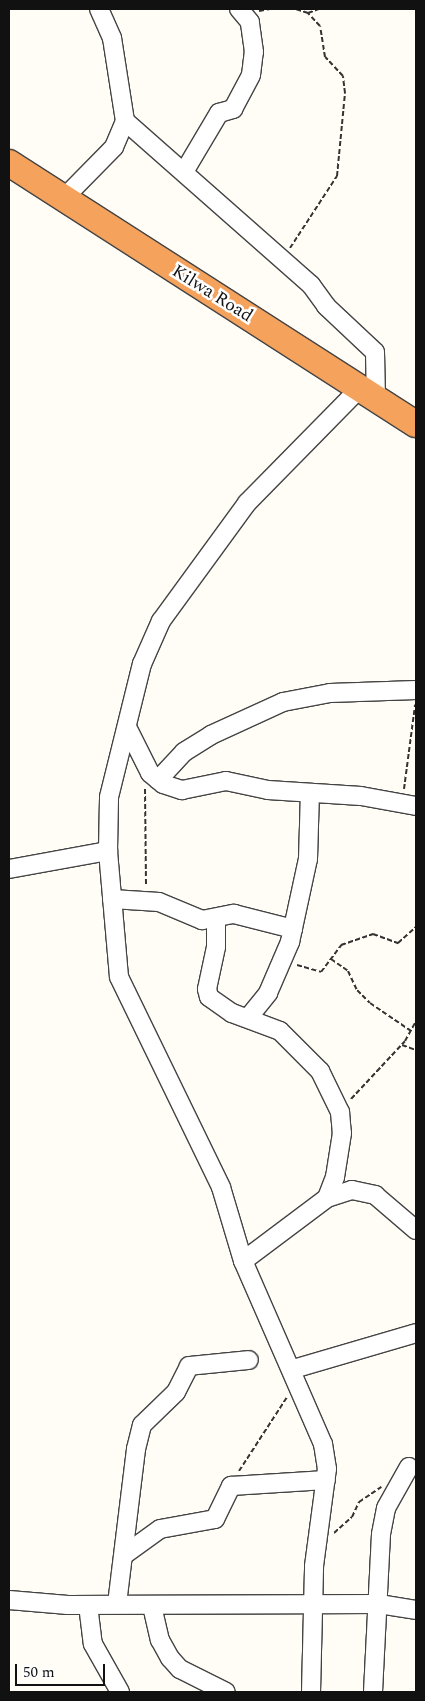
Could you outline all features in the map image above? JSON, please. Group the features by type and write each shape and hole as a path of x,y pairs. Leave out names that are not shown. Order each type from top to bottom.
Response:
{"highway":[{"name":"Kilwa Road","path":"9,163 62,200 416,424"}],"street":[{"path":"62,200 114,147 125,121 112,38 99,9"},
{"path":"184,172 218,113 233,109 250,75 254,52 250,22 239,9"},
{"path":"125,121 282,260 375,352 368,393 247,503 182,588 161,621 142,664 128,729 109,797 108,851 119,977 220,1187 243,1261 295,1375 323,1444 326,1480 312,1604 311,1692"},
{"path":"158,780 184,752 211,735 283,702 349,692 416,690"},
{"path":"128,729 144,767 158,780 182,790 226,781 409,805"},
{"path":"248,1018 268,992 283,959 293,929 308,859 310,792"},
{"path":"9,869 108,851"},
{"path":"112,899 146,901 166,905 202,920 216,919 234,914 293,929"},
{"path":"216,919 216,947 208,994 232,1013 280,1031 320,1070 340,1112 342,1133 335,1176 327,1198"},
{"path":"243,1261 327,1198 365,1190 416,1230"},
{"path":"295,1375 416,1333"},
{"path":"117,1604 136,1449 142,1425 176,1392 189,1366 249,1360"},
{"path":"373,1692 379,1604 381,1534 398,1482 409,1467"},
{"path":"124,1555 160,1529 215,1519 231,1486 326,1480"},
{"path":"9,1600 88,1605 152,1606 379,1604 416,1610"},
{"path":"88,1605 93,1644 120,1692"},
{"path":"152,1606 160,1640 170,1658 180,1669 226,1692"}],"path":[{"path":"282,260 328,193 337,176 342,150 343,76 325,57 320,26 308,13 296,9"},
{"path":"308,13 319,9"},
{"path":"409,805 416,701"},
{"path":"144,767 146,901"},
{"path":"283,959 321,972 341,945 373,934 398,943 416,927"},
{"path":"331,958 348,971 357,990 370,1003 411,1031"},
{"path":"340,1112 402,1045 416,1021"},
{"path":"402,1045 416,1050"},
{"path":"231,1486 295,1375"},
{"path":"317,1549 352,1517 366,1496 398,1482"}]}
